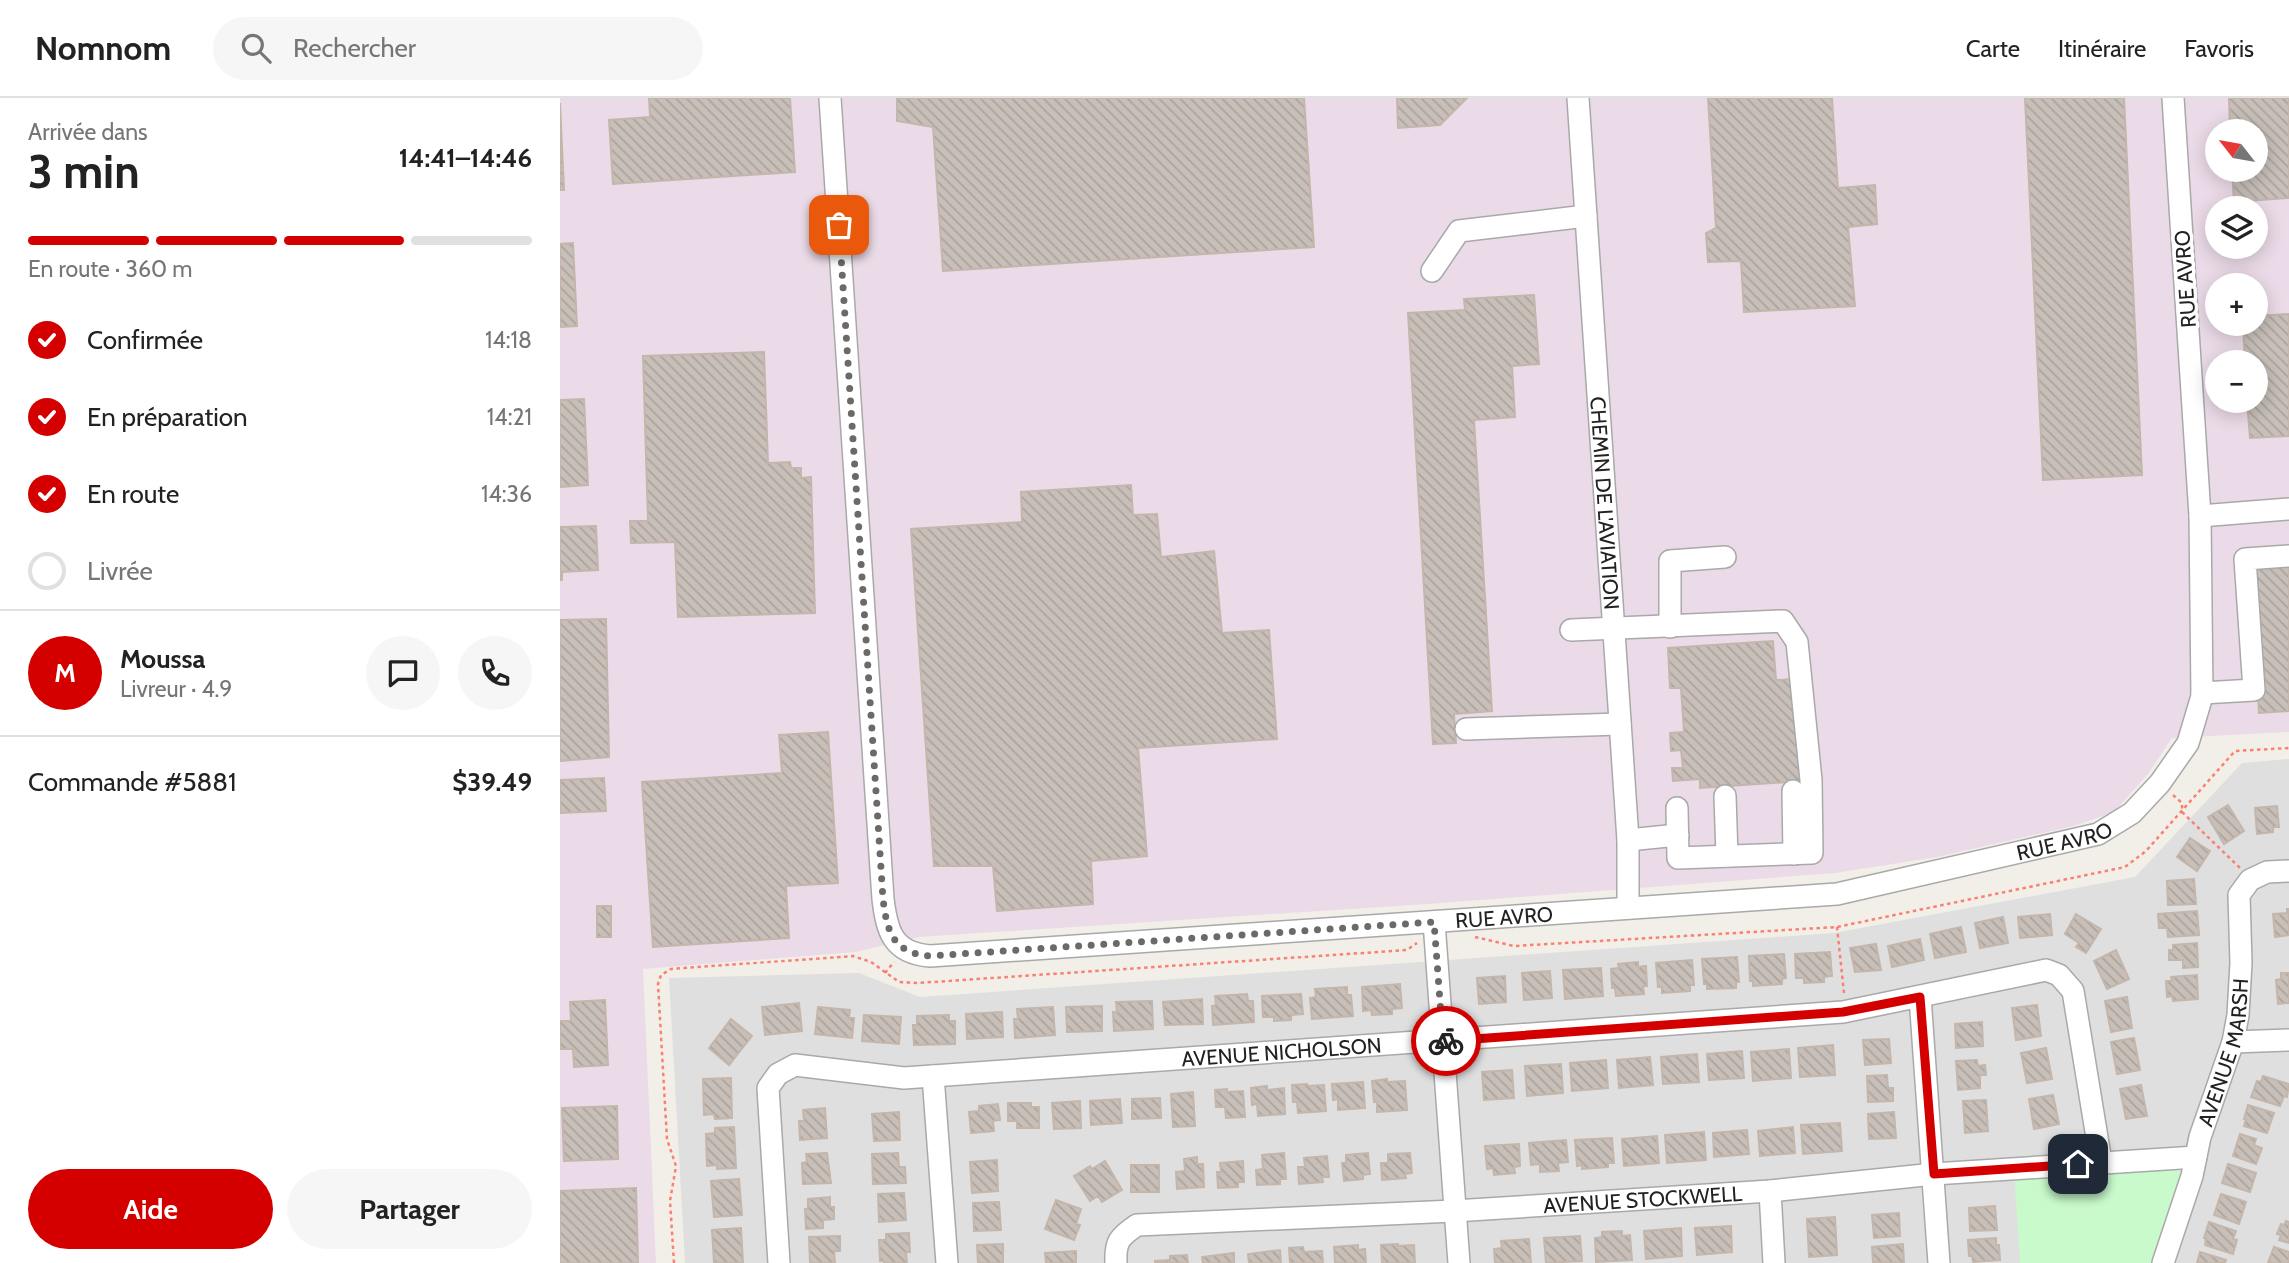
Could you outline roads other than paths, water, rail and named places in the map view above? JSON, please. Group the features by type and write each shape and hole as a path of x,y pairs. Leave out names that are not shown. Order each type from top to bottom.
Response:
{"street":[{"name":"RUE AVRO","path":"830,98 883,899 885,916 893,939 908,952 930,956 1837,894 2098,834 2132,813 2160,783 2188,743 2202,693 2200,516 2173,98"},
{"name":"CHEMIN DE L'AVIATION","path":"1578,98 1628,840 1628,908"},
{"path":"1432,271 1459,231 1586,216"},
{"path":"2200,516 2289,509"},
{"path":"2202,693 2253,690 2245,559 2289,556"},
{"path":"1670,627 1670,561 1725,557"},
{"path":"1571,630 1783,621 1797,642 1811,780 1812,853 1678,858 1677,808"},
{"path":"1466,729 1620,724"},
{"path":"1793,791 1794,854"},
{"path":"1725,796 1727,856"},
{"path":"1628,840 1678,835"},
{"name":"AVENUE MARSH","path":"2163,1263 2192,1176 2200,1137 2233,1042 2238,1015 2241,963 2239,895 2249,880 2267,872 2289,871"},
{"path":"1434,922 1459,1263"},
{"name":"AVENUE NICHOLSON","path":"779,1263 768,1088 778,1074 795,1065 904,1078 1843,1012 2046,970 2059,975 2073,991 2101,1162"},
{"path":"1920,997 1939,1263"},
{"path":"2233,1042 2289,1040"},
{"path":"933,1076 947,1263"},
{"name":"AVENUE STOCKWELL","path":"1116,1263 1115,1246 1125,1233 1137,1225 1454,1212 1770,1191 1934,1174 2196,1157"},
{"path":"1770,1191 1774,1263"}]}
